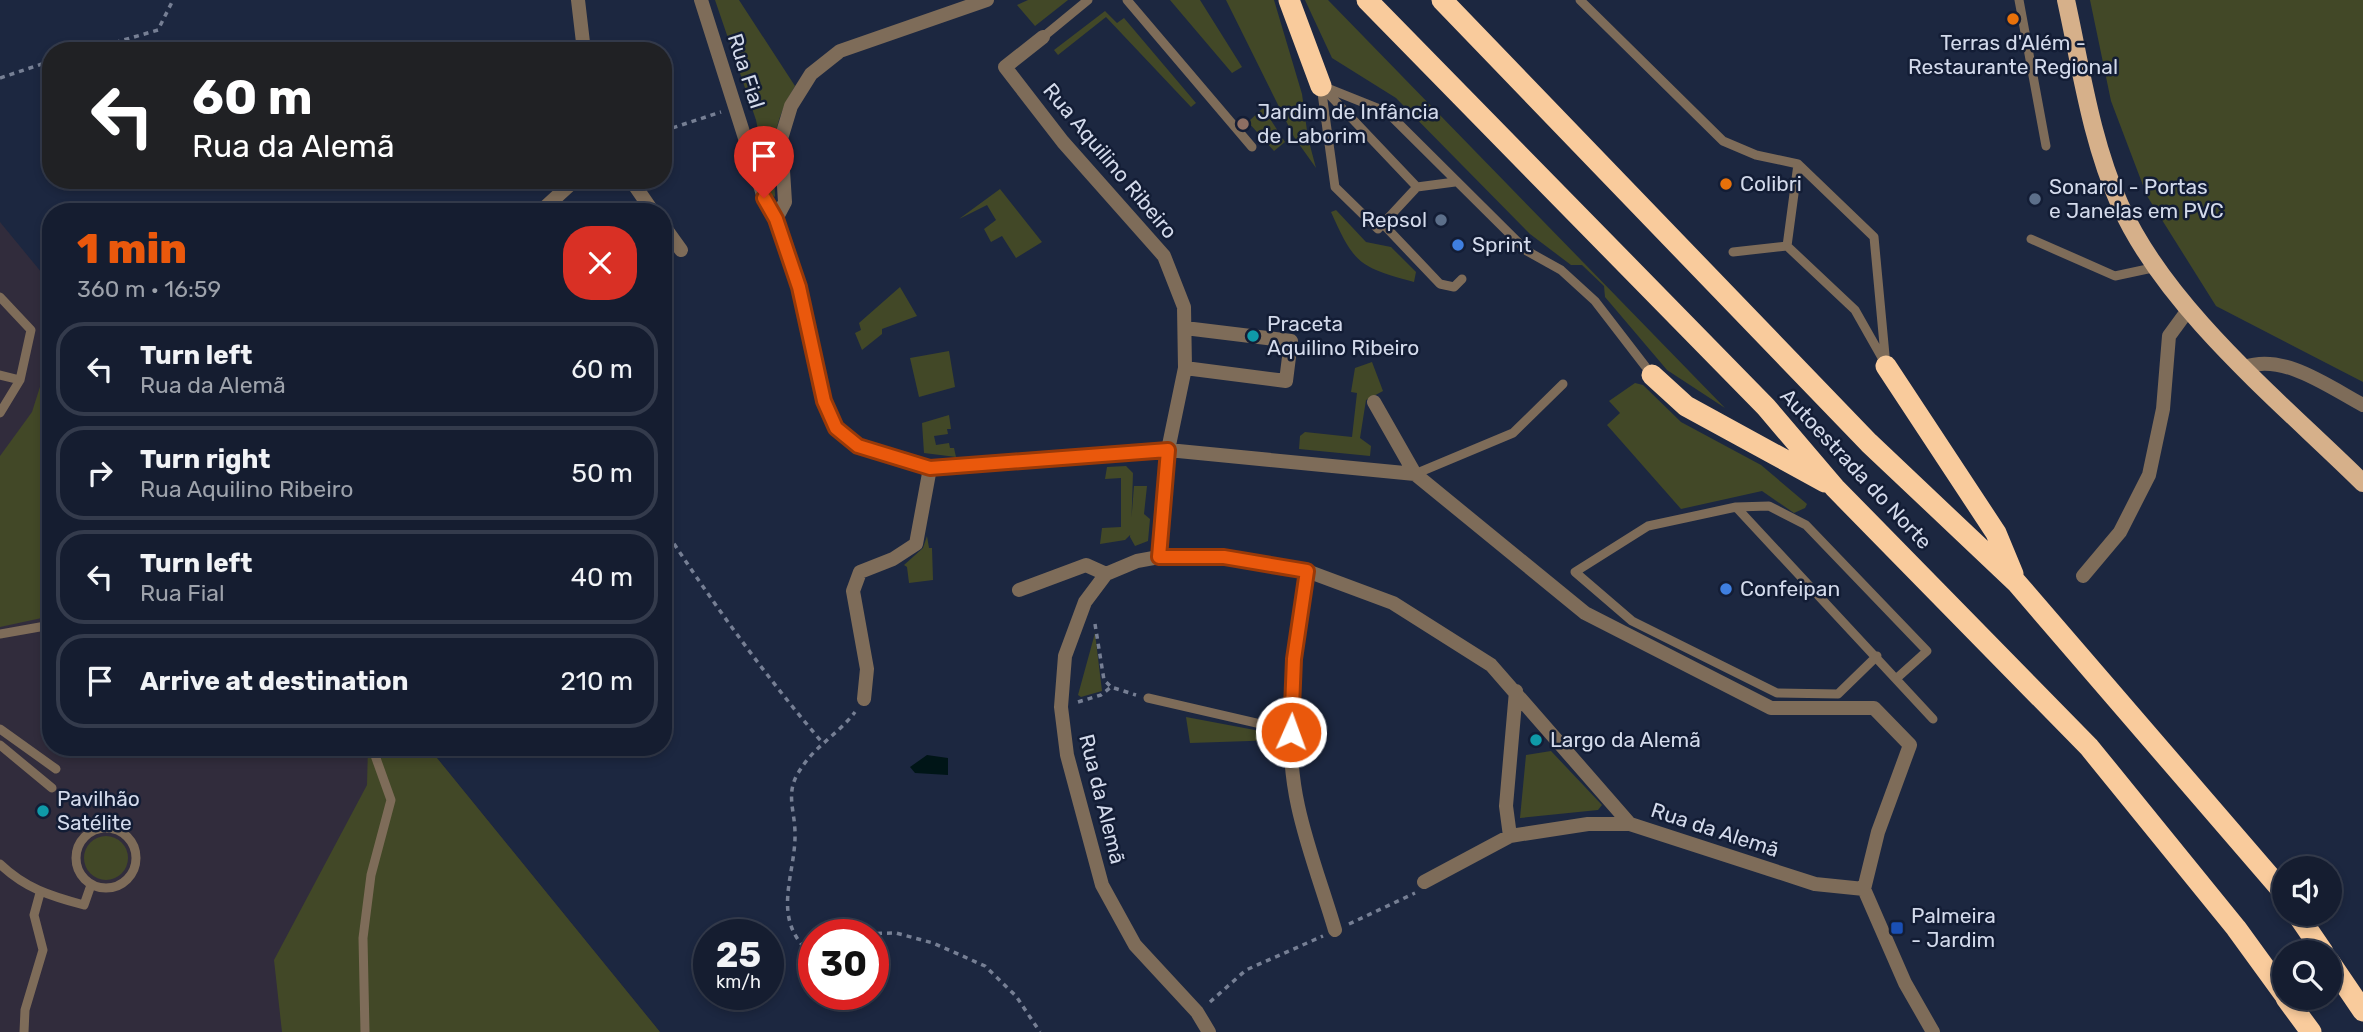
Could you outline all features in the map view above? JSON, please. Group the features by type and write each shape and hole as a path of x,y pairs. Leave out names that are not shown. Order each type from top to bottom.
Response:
{"highway":[{"path":"1289,0 1321,86"},
{"name":"Autoestrada do Norte","path":"1367,0 1766,407 1835,488 2089,747 2236,928 2272,978"},
{"name":"Autoestrada do Norte","path":"1442,0 1869,443 2016,582 2272,879"},
{"path":"1886,366 1996,533 2016,582"},
{"path":"1652,375 1686,406 1835,488"},
{"path":"2342,980 2363,1011"},
{"name":"Autoestrada do Norte","path":"2295,1010 2311,1032"}],"main road":[{"path":"2066,0 2090,109 2109,176 2120,206 2157,267 2188,310 2363,483"}],"street":[{"path":"578,0 583,42"},
{"name":"Rua Fial","path":"701,0 764,198 776,219 799,287 824,401 836,428 858,446 930,468 1168,450 1415,474"},
{"path":"776,219 785,202 780,139 791,106 811,74 840,51 988,0"},
{"name":"Rua Aquilino Ribeiro","path":"1043,37 1005,67 1063,142 1164,256 1184,307 1185,368 1168,450 1159,557"},
{"path":"550,203 565,189"},
{"path":"672,238 681,250"},
{"path":"2083,576 2120,533 2149,475 2163,409 2169,336 2188,310"},
{"path":"1185,328 1290,341 1286,381 1185,368"},
{"path":"2245,367 2258,362 2280,365 2363,405"},
{"path":"1374,402 1415,474 1585,613 1771,708 1874,708 1910,745 1878,832 1864,889 1905,983 1933,1032"},
{"path":"864,699 867,669 853,591 860,572 893,559 916,544 930,468"},
{"name":"Rua da Alemã","path":"1209,1032 1197,1012 1135,945 1102,885 1067,755 1061,707 1065,656 1084,602 1107,574 1137,561 1159,557 1224,557 1307,571 1393,603 1491,665 1630,824 1815,884 1864,889"},
{"path":"1019,590 1086,565 1107,574"},
{"path":"1307,571 1294,659 1291,732 1298,805 1335,930"},
{"path":"1510,836 1506,806 1516,691"},
{"path":"1424,882 1510,836 1588,824 1630,824"}],"lane":[{"name":"Rua Aquilino Ribeiro","path":"1043,37 1088,0"},
{"path":"1127,0 1252,147"},
{"path":"1580,0 1723,141 1756,155 1798,164 1874,237 1886,366"},
{"path":"2019,0 2046,146"},
{"path":"1321,86 1387,112 1527,251 1561,270 1595,301 1652,375"},
{"path":"1321,86 1417,187"},
{"path":"1321,86 1335,187 1378,229 1417,187 1455,182"},
{"path":"1787,246 1798,164"},
{"path":"1382,224 1440,284 1454,286 1462,279"},
{"path":"2031,239 2115,276 2157,267"},
{"path":"1733,252 1787,246 1855,310 1886,366"},
{"path":"0,297 31,330 20,380 0,413"},
{"path":"0,375 20,380"},
{"path":"1415,474 1513,433 1563,384"},
{"path":"1877,656 1838,694 1777,693 1632,621 1575,572 1648,526 1736,507 1769,506 1806,525 1927,651 1898,678"},
{"path":"1736,507 1898,678 1933,719"},
{"path":"0,634 42,629"},
{"path":"1148,698 1291,732"},
{"path":"0,729 56,769"},
{"path":"0,745 52,788"},
{"path":"365,1032 365,925 371,875 391,800 376,756"},
{"path":"107,828 127,836 135,848 137,863 131,877 120,886 105,889 91,885 80,875 75,861 78,847 86,835 107,828"},
{"path":"0,864 17,880 40,894 83,905 91,885"},
{"path":"24,1032 25,1010 43,950 34,915 40,894"}],"path":[{"path":"117,42 158,30 173,0"},
{"path":"0,78 42,64"},
{"path":"672,128 721,112"},
{"path":"672,540 771,683 821,741"},
{"path":"1084,602 1097,629 1104,680 1111,687 1148,698"},
{"path":"1061,707 1101,695 1111,687"},
{"path":"798,941 792,934 786,910 795,834 790,796 797,775 821,741 844,726 864,699"},
{"path":"1197,1012 1247,970 1422,889 1424,882"},
{"path":"889,933 933,943 985,965 1016,996 1040,1032"}],"shaded area":[{"path":"0,222 42,273 42,756 435,756 660,1032 0,1032"},
{"path":"927,755 948,758 948,775 915,773 910,767"}],"green space":[{"path":"715,0 739,0 795,86 777,128 774,153 775,197 771,194 756,120"},
{"path":"1028,0 1068,0 1035,26 1017,5"},
{"path":"1170,0 1200,0 1242,67 1232,73"},
{"path":"1226,0 1274,0 1302,94 1308,138 1316,168 1294,137"},
{"path":"1305,0 1328,0 1725,408 1667,370 1605,297 1604,286 1582,265 1571,265 1530,234 1396,98 1332,58"},
{"path":"2090,0 2363,0 2363,382 2216,306 2147,196 2111,101"},
{"path":"1105,11 1117,23 1124,18 1196,103 1191,107 1106,17 1058,55 1054,50"},
{"path":"1263,108 1285,142 1274,151 1248,122"},
{"path":"1000,189 1042,242 1016,258 1002,236 991,242 984,229 996,220 987,205 959,219"},
{"path":"1336,210 1366,242 1391,247 1416,272 1414,282 1381,272 1360,260 1339,229 1331,212"},
{"path":"900,287 917,316 882,329 882,334 862,350 855,333 861,330 859,323"},
{"path":"949,351 955,387 919,397 910,358"},
{"path":"1372,362 1383,391 1366,400 1360,438 1371,446 1370,456 1299,449 1300,436 1305,432 1352,437 1357,393 1351,392 1355,368"},
{"path":"42,380 42,618 0,627 0,456 32,412"},
{"path":"1635,383 1643,385 1681,422 1761,465 1807,504 1805,508 1794,513 1762,491 1681,509 1607,425 1620,413 1609,401"},
{"path":"949,415 951,429 947,429 948,434 934,436 936,445 949,443 950,448 954,448 956,457 924,453 922,423"},
{"path":"1126,466 1133,473 1131,534 1125,540 1100,544 1102,528 1121,527 1121,478 1105,479 1107,467"},
{"path":"1134,486 1147,486 1144,514 1150,519 1148,541 1135,546 1130,537"},
{"path":"927,536 929,548 932,548 933,580 909,583 907,567 904,565 923,548"},
{"path":"1095,633 1102,691 1081,697 1078,695"},
{"path":"1186,717 1281,735 1281,740 1190,743"},
{"path":"1551,751 1602,805 1598,810 1520,818 1526,755"},
{"path":"368,756 435,756 660,1032 282,1032 274,960 367,785"},
{"path":"106,836 115,837 122,842 127,849 127,867 122,874 115,879 106,880 97,879 90,874 85,867 84,858 85,849 90,842 97,837"}],"place":[{"name":"Terras d'Além - Restaurante Regional","path":"2013,19"},
{"name":"Jardim de Infância de Laborim","path":"1243,124"},
{"name":"Colibri","path":"1726,184"},
{"name":"Sonarol - Portas e Janelas em PVC","path":"2035,199"},
{"name":"Repsol","path":"1441,220"},
{"name":"Sprint","path":"1458,245"},
{"name":"Praceta Aquilino Ribeiro","path":"1253,336"},
{"name":"Confeipan","path":"1726,589"},
{"name":"Largo da Alemã","path":"1536,740"},
{"name":"Pavilhão Satélite","path":"43,811"},
{"name":"Palmeira - Jardim","path":"1897,928"}],"route":[{"path":"764,198 776,219 799,287 824,401 836,428 858,446 888,458 930,468 1168,450 1159,557 1224,557 1307,571 1294,659 1291,732"}]}
